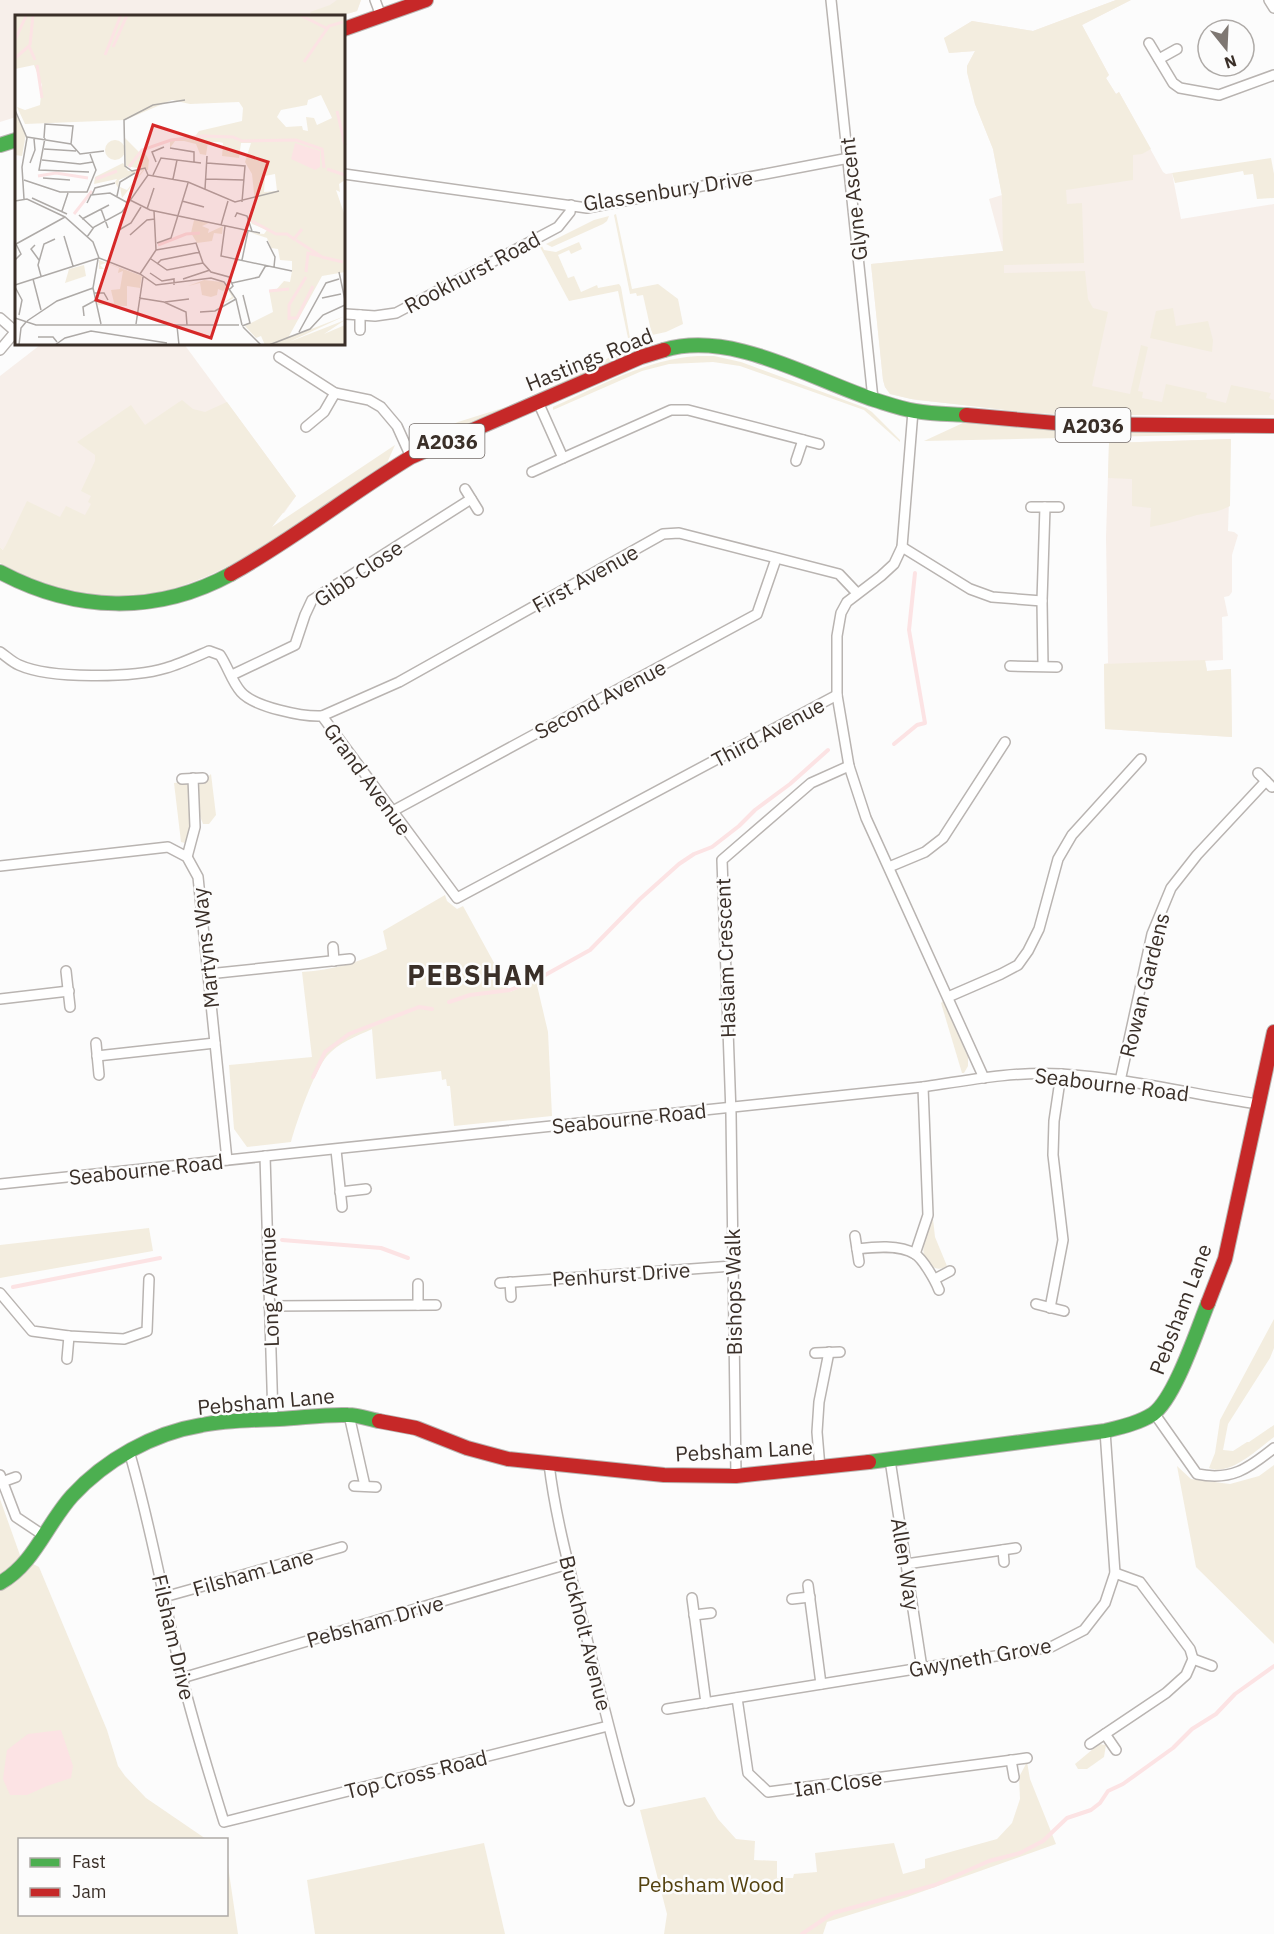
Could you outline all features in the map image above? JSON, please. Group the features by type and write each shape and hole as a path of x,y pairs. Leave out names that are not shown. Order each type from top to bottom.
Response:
{"main road":[{"path":"345,29 426,0"},
{"path":"0,145 15,140"},
{"name":"Hastings Road","path":"0,572 21,584 47,594 101,603 157,602 189,593 220,580 261,557 376,476 411,457 641,357 675,347 721,346 744,351 873,399 913,411 1067,424 1274,426"},
{"name":"Pebsham Lane","path":"0,1583 13,1576 28,1561 43,1535 71,1497 93,1475 129,1451 157,1437 199,1425 273,1418 350,1415 416,1428 466,1448 508,1459 664,1475 736,1476 890,1460 1105,1431 1130,1424 1154,1413 1174,1387 1225,1259 1257,1104 1269,1080 1274,1032"}],"street":[{"path":"375,0 381,16"},
{"name":"Glyne Ascent","path":"831,0 873,399"},
{"path":"1149,43 1176,85 1223,94 1274,75"},
{"path":"1159,59 1177,49"},
{"name":"Glassenbury Drive","path":"345,174 587,208 849,158"},
{"name":"Rookhurst Road","path":"346,314 375,316 396,313 558,227 570,212 571,206"},
{"path":"360,315 360,330"},
{"path":"0,318 15,331"},
{"path":"0,350 15,333"},
{"path":"279,357 335,393 369,400 381,406 397,426 411,457"},
{"path":"306,428 324,412 335,393"},
{"path":"538,402 563,459"},
{"path":"532,472 671,410 688,410 819,444"},
{"path":"913,411 902,548 970,589 992,597 1042,601"},
{"path":"796,460 802,440"},
{"path":"465,489 478,510"},
{"name":"Gibb Close","path":"232,675 295,645 304,615 312,600 471,499"},
{"path":"1031,507 1059,507"},
{"path":"1043,666 1042,601 1045,507"},
{"name":"First Avenue","path":"322,716 399,682 663,534 680,533 839,574 857,593"},
{"name":"Third Avenue","path":"457,898 837,695 837,636 841,613 847,602 894,564 902,548"},
{"name":"Second Avenue","path":"391,812 757,614 776,559"},
{"name":"Grand Avenue","path":"0,652 18,665 43,672 89,675 130,674 164,669 209,651 220,655 236,685 249,699 309,717 322,716 457,898"},
{"path":"1010,666 1057,666"},
{"path":"837,695 849,766 866,818 984,1078"},
{"path":"889,867 925,852 943,838 1003,754 1005,742"},
{"path":"948,998 1018,965 1039,929 1058,859 1072,835 1142,759"},
{"path":"1121,764 1130,771"},
{"name":"Haslam Crescent","path":"730,1108 722,860 811,783 849,766"},
{"name":"Rowan Gardens","path":"1119,1081 1152,934 1171,888 1197,855 1269,784 1258,773"},
{"path":"0,866 168,847 187,857 195,827 193,778"},
{"path":"182,779 203,778"},
{"name":"Martyns Way","path":"187,857 198,877 227,1160"},
{"path":"333,948 334,961"},
{"path":"208,974 350,959"},
{"path":"66,971 70,1007"},
{"path":"0,999 69,991"},
{"path":"96,1043 99,1075"},
{"path":"97,1056 215,1043"},
{"name":"Seabourne Road","path":"0,1184 730,1108 1023,1074 1061,1074 1119,1081 1257,1104"},
{"path":"1050,1308 1063,1240 1053,1155 1054,1121 1061,1074"},
{"path":"915,1254 928,1215 923,1087"},
{"name":"Bishops Walk","path":"730,1108 736,1476"},
{"path":"336,1150 342,1207"},
{"name":"Long Avenue","path":"264,1156 273,1418"},
{"path":"340,1191 366,1189"},
{"path":"855,1236 859,1262"},
{"path":"857,1249 886,1246 915,1254 935,1279 939,1290"},
{"name":"Penhurst Drive","path":"512,1297 505,1282 732,1266"},
{"path":"935,1279 950,1270"},
{"path":"0,1293 32,1331 124,1339 147,1331 150,1280"},
{"path":"418,1284 418,1305"},
{"path":"1036,1304 1064,1311"},
{"path":"269,1306 436,1305"},
{"path":"68,1359 69,1336"},
{"path":"820,1468 817,1432 819,1402 829,1352"},
{"path":"815,1353 840,1352"},
{"path":"1154,1413 1197,1474 1214,1478 1229,1475 1254,1464 1274,1448"},
{"path":"350,1415 365,1486"},
{"name":"Gwyneth Grove","path":"668,1709 1051,1647 1084,1630 1105,1603 1115,1573 1105,1431"},
{"name":"Filsham Drive","path":"129,1451 142,1496 182,1678 202,1754 224,1822"},
{"name":"Allen Way","path":"890,1460 922,1668"},
{"name":"Buckholt Avenue","path":"549,1464 568,1564 629,1801"},
{"path":"16,1478 1,1478 16,1517 43,1535"},
{"path":"354,1485 376,1487"},
{"name":"Filsham Lane","path":"164,1598 342,1547"},
{"path":"906,1564 1016,1548"},
{"path":"1003,1550 1004,1562"},
{"name":"Pebsham Drive","path":"182,1678 568,1564"},
{"path":"1090,1744 1173,1687 1186,1676 1193,1659 1190,1649 1140,1582 1115,1573"},
{"path":"808,1585 821,1684"},
{"path":"792,1599 810,1597"},
{"path":"692,1598 706,1703"},
{"path":"694,1615 711,1613"},
{"path":"1193,1659 1212,1666"},
{"name":"Ian Close","path":"737,1698 748,1773 768,1792 1027,1758"},
{"name":"Top Cross Road","path":"224,1822 608,1726"},
{"path":"1106,1734 1116,1750"},
{"path":"1011,1760 1014,1777"}],"shaded area":[{"path":"0,0 361,0 357,11 343,15 15,15 15,117 0,122"},
{"path":"1116,0 1131,0 1082,25 1109,75 1106,78 1116,94 1119,92 1163,172 1172,173 1181,219 1274,204 1274,415 1061,415 916,400 890,394 883,380 871,264 1003,251 989,199 1002,195 993,149 975,104 967,72 967,66 975,51 949,53 944,38 972,21 1033,31"},
{"path":"40,345 185,345 296,496 284,513 3,550 0,547 0,376"},
{"path":"1231,439 1228,531 1238,535 1232,555 1232,592 1229,596 1224,597 1228,616 1222,617 1223,660 1205,661 1207,671 1231,669 1232,737 1105,729 1104,664 1108,663 1106,537 1109,443"},
{"path":"61,1730 73,1766 71,1778 27,1795 10,1795 3,1779 7,1750 28,1734"}],"green space":[{"path":"337,0 361,0 357,11 343,15 312,15 310,12"},
{"path":"1116,0 1131,0 1082,25 1109,75 1106,78 1116,94 1119,92 1151,149 1142,154 1133,155 1133,180 1066,190 1067,204 1082,203 1084,263 1004,265 1004,273 1085,271 1088,299 1093,308 1108,312 1092,386 1130,394 1141,345 1148,347 1138,391 1143,392 1142,398 1162,402 1166,384 1207,393 1206,398 1226,403 1231,385 1271,393 1269,398 1274,400 1274,415 1031,413 911,399 890,394 883,380 871,264 1003,251 1002,196 993,149 975,104 967,72 967,66 975,51 949,53 944,38 972,21 1033,31"},
{"path":"1271,158 1274,198 1257,199 1253,174 1244,175 1243,171 1175,183 1172,173"},
{"path":"616,214 632,289 658,284 678,299 683,324 666,332 652,335 643,295 630,294 614,215"},
{"path":"609,216 603,224 552,247 546,244 594,220"},
{"path":"579,242 582,249 571,254 569,250 558,255 568,278 574,276 581,292 597,285 598,288 619,284 630,338 628,338 618,291 569,301 540,247 556,252"},
{"path":"1173,308 1176,326 1208,321 1213,340 1212,352 1150,338 1156,311"},
{"path":"636,345 598,368 559,386 428,442 416,440 458,422 509,406"},
{"path":"714,356 741,362 866,408 900,442 864,410 740,366 713,362 669,364 642,371 553,410 553,407 642,368 660,362"},
{"path":"182,400 193,409 205,412 227,402 296,496 272,527 395,445 387,463 251,554 205,577 157,592 108,597 56,588 0,563 0,547 3,550 27,501 60,517 66,506 85,515 91,504 88,502 91,496 81,491 95,461 95,455 77,442 131,405 145,425"},
{"path":"965,422 1235,430 1235,434 924,441"},
{"path":"1231,439 1230,506 1221,510 1150,527 1151,508 1132,506 1132,479 1108,478 1109,443"},
{"path":"1205,660 1207,671 1231,669 1232,737 1105,729 1104,664"},
{"path":"211,774 216,815 209,824 203,824 198,811 197,787"},
{"path":"182,782 190,786 190,826 185,843 181,842 174,783"},
{"path":"445,895 447,901 457,909 463,906 510,992 536,981 548,1032 552,1116 454,1126 450,1086 447,1086 446,1079 442,1080 441,1071 376,1079 372,1029 348,1040 327,1056 306,1097 291,1142 247,1147 234,1129 229,1065 312,1057 302,972 346,965 387,949 383,931"},
{"path":"943,1001 968,1056 968,1066 964,1073 962,1073 941,1003"},
{"path":"932,1218 935,1237 947,1266 940,1269 932,1266 926,1259 923,1248"},
{"path":"149,1228 153,1251 0,1278 0,1245"},
{"path":"1274,1319 1274,1348 1228,1424 1223,1450 1233,1451 1274,1425 1274,1437 1234,1465 1217,1470 1209,1468 1215,1453 1220,1420"},
{"path":"1274,1465 1274,1644 1196,1567 1177,1466 1191,1479 1230,1484 1259,1476"},
{"path":"0,1499 21,1558 39,1567 107,1730 118,1766 146,1798 205,1838 18,1838 18,1916 228,1916 228,1866 238,1934 0,1934"},
{"path":"1099,1744 1106,1745 1104,1757 1087,1769 1078,1769 1075,1764"},
{"name":"Pebsham Wood","path":"1027,1762 1030,1779 1056,1844 907,1897 827,1922 823,1934 664,1934 667,1914 640,1810 705,1797 718,1819 736,1839 755,1841 754,1860 777,1861 777,1878 793,1878 794,1874 817,1872 815,1853 894,1843 903,1874 925,1868 925,1859 997,1839 1012,1823 1020,1799 1019,1777"},
{"path":"484,1843 505,1934 315,1934 307,1880"}],"waterway":[{"path":"894,744 917,725 925,723 909,630 915,573"},
{"path":"449,1002 470,995 510,990 538,979 590,950 640,899 679,864 694,854 712,847 828,750"},
{"path":"313,1077 325,1052 349,1034 419,1007 432,1009"},
{"path":"282,1240 381,1248 408,1258"},
{"path":"13,1287 160,1258"},
{"path":"802,1934 833,1913 935,1885 989,1861 1020,1853 1043,1841 1067,1818 1091,1810 1100,1803 1108,1791 1123,1784 1173,1748 1192,1729 1216,1714 1235,1694 1274,1666"}],"traffic: fast":[{"path":"0,145 15,140"},
{"path":"664,350 690,346 717,346 744,351 895,406 921,412 966,415"},
{"path":"0,572 57,595 86,601 116,603 145,602 174,597 231,574"},
{"path":"869,1462 1105,1431 1142,1420 1153,1414 1169,1394 1185,1363 1208,1303"},
{"path":"0,1583 12,1575 31,1555 63,1507 85,1483 115,1460 148,1441 184,1429 231,1421 339,1415 379,1421"}],"traffic: jam":[{"path":"345,29 426,0"},
{"path":"231,574 411,457 641,357 664,350"},
{"path":"966,415 1067,424 1274,426"},
{"path":"1208,1303 1225,1259 1274,1032"},
{"path":"379,1421 416,1428 467,1448 508,1459 664,1475 736,1476 869,1462"}],"district":[{"name":"PEBSHAM","path":"477,974"}]}
